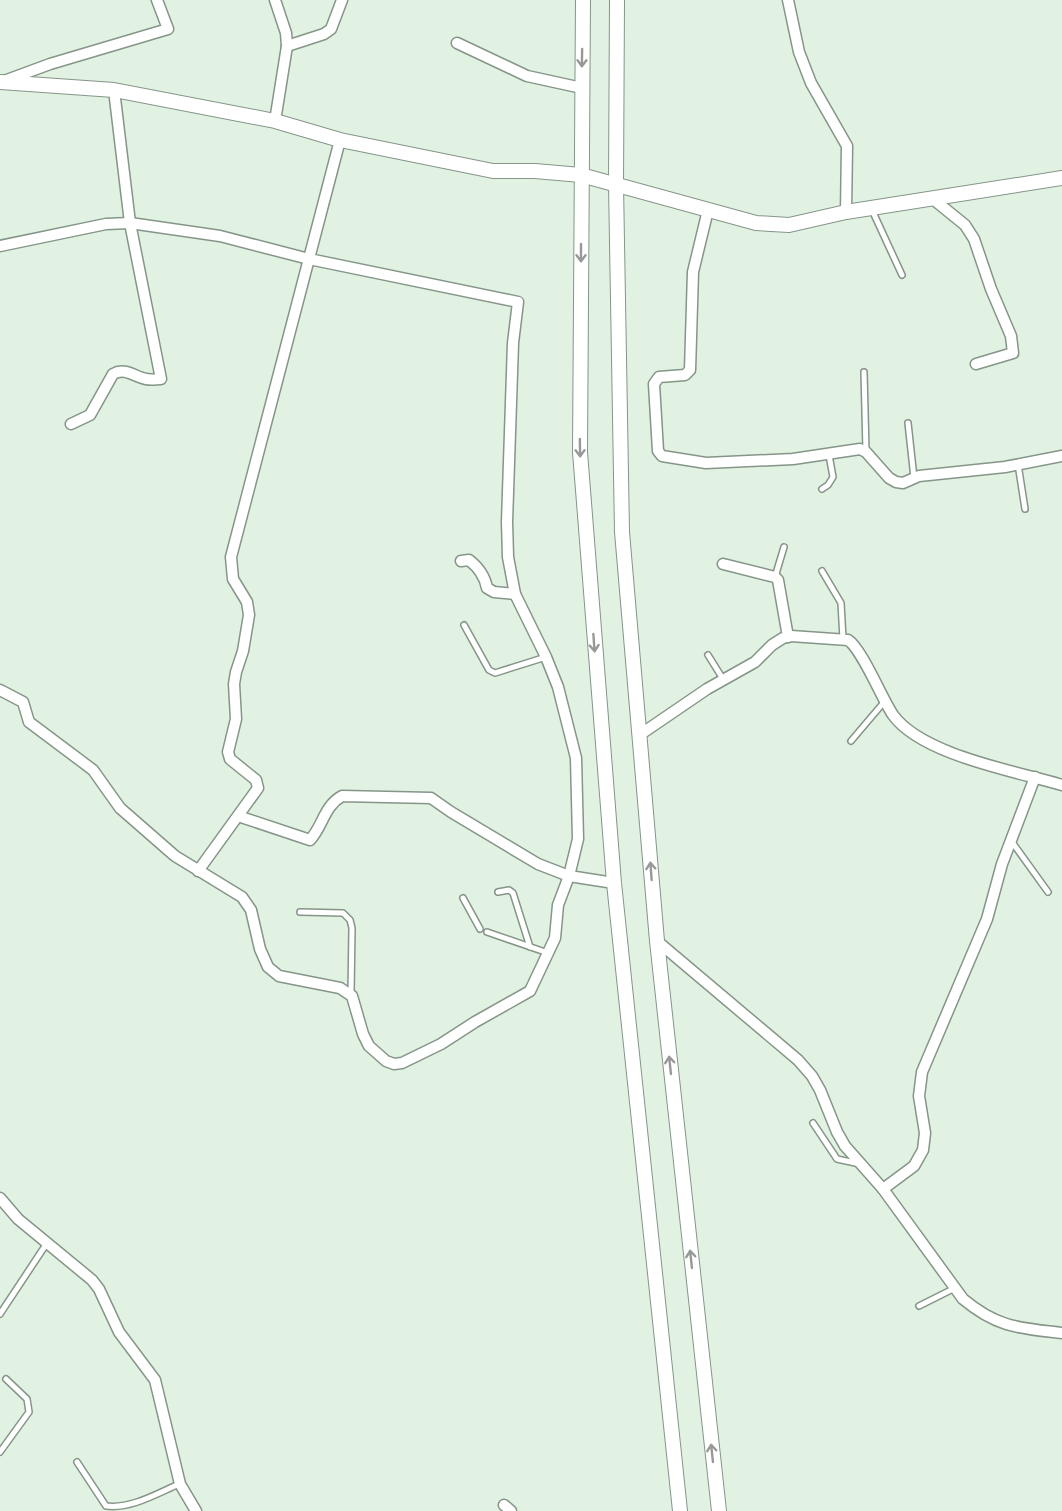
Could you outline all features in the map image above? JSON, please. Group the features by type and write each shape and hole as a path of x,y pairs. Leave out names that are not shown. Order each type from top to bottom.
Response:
{"street":[{"path":"2,82 50,64 168,29 157,0"},
{"path":"275,0 286,33 287,46 275,121"},
{"path":"287,46 324,34 331,29 342,0"},
{"path":"583,0 580,452 614,883 680,1511"},
{"path":"617,0 616,184 622,532 657,941 718,1511"},
{"path":"788,0 799,52 810,83 847,146 846,213"},
{"path":"457,43 527,76 582,88"},
{"path":"2,82 114,90 275,121 340,140 493,171 534,171 581,175 756,223 789,225 846,213 1062,178"},
{"path":"71,424 90,415 113,374 118,371 147,380 161,379 130,223 114,90"},
{"path":"198,871 256,793 258,784 230,759 228,752 237,719 234,684 249,615 248,602 233,579 231,557 340,140"},
{"path":"933,199 965,225 974,239 991,289 1011,336 1013,353 976,364"},
{"path":"708,210 693,272 690,370 685,375 659,377 654,384 658,451 662,456 706,463 793,459 852,449 866,452 889,478 903,483 919,476 1018,464 1062,456"},
{"path":"0,246 106,224 130,223 220,236 309,259 518,302 513,343 507,522 508,557 515,594 558,687 576,759 578,839 558,905 555,938 533,985 525,996 475,1022 441,1044 402,1063 394,1064 386,1061 369,1046 351,995 340,988 279,976 268,968 260,949 251,910 242,897 175,856 120,808 93,770 29,722 23,702 0,690"},
{"path":"461,561 469,560 475,565 486,579 487,588 494,592 515,594"},
{"path":"723,564 777,580 788,637"},
{"path":"641,734 723,680 755,662 772,645 783,638 843,640 852,643 892,714 908,731 950,753 1062,784"},
{"path":"883,1189 914,1166 923,1150 925,1133 919,1096 922,1072 987,919 996,883 1035,777"},
{"path":"238,816 310,840 327,811 342,796 431,798 538,864 568,876 614,883"},
{"path":"657,941 805,1068 820,1090 845,1146 883,1189 963,1299 980,1313 1001,1324 1062,1334"},
{"path":"0,1198 18,1219 92,1280 99,1289 119,1332 155,1380 180,1484 196,1511"}],"lane":[{"path":"872,209 902,275"},
{"path":"864,372 866,452"},
{"path":"908,423 914,479"},
{"path":"822,489 828,485 832,477 828,453"},
{"path":"1018,464 1025,509"},
{"path":"775,578 784,547"},
{"path":"822,571 841,603 843,640"},
{"path":"464,625 489,670 495,673 546,657"},
{"path":"708,655 723,680"},
{"path":"851,741 885,701"},
{"path":"1011,841 1048,892"},
{"path":"498,892 509,890 513,893 530,947"},
{"path":"463,898 480,929"},
{"path":"300,912 343,913 350,920 352,928 351,995"},
{"path":"487,932 548,953"},
{"path":"813,1123 837,1159 861,1164"},
{"path":"0,1314 47,1243"},
{"path":"919,1306 955,1288"},
{"path":"0,1452 29,1412 27,1399 6,1378"},
{"path":"77,1462 106,1506 116,1508 132,1504 180,1484"}]}
